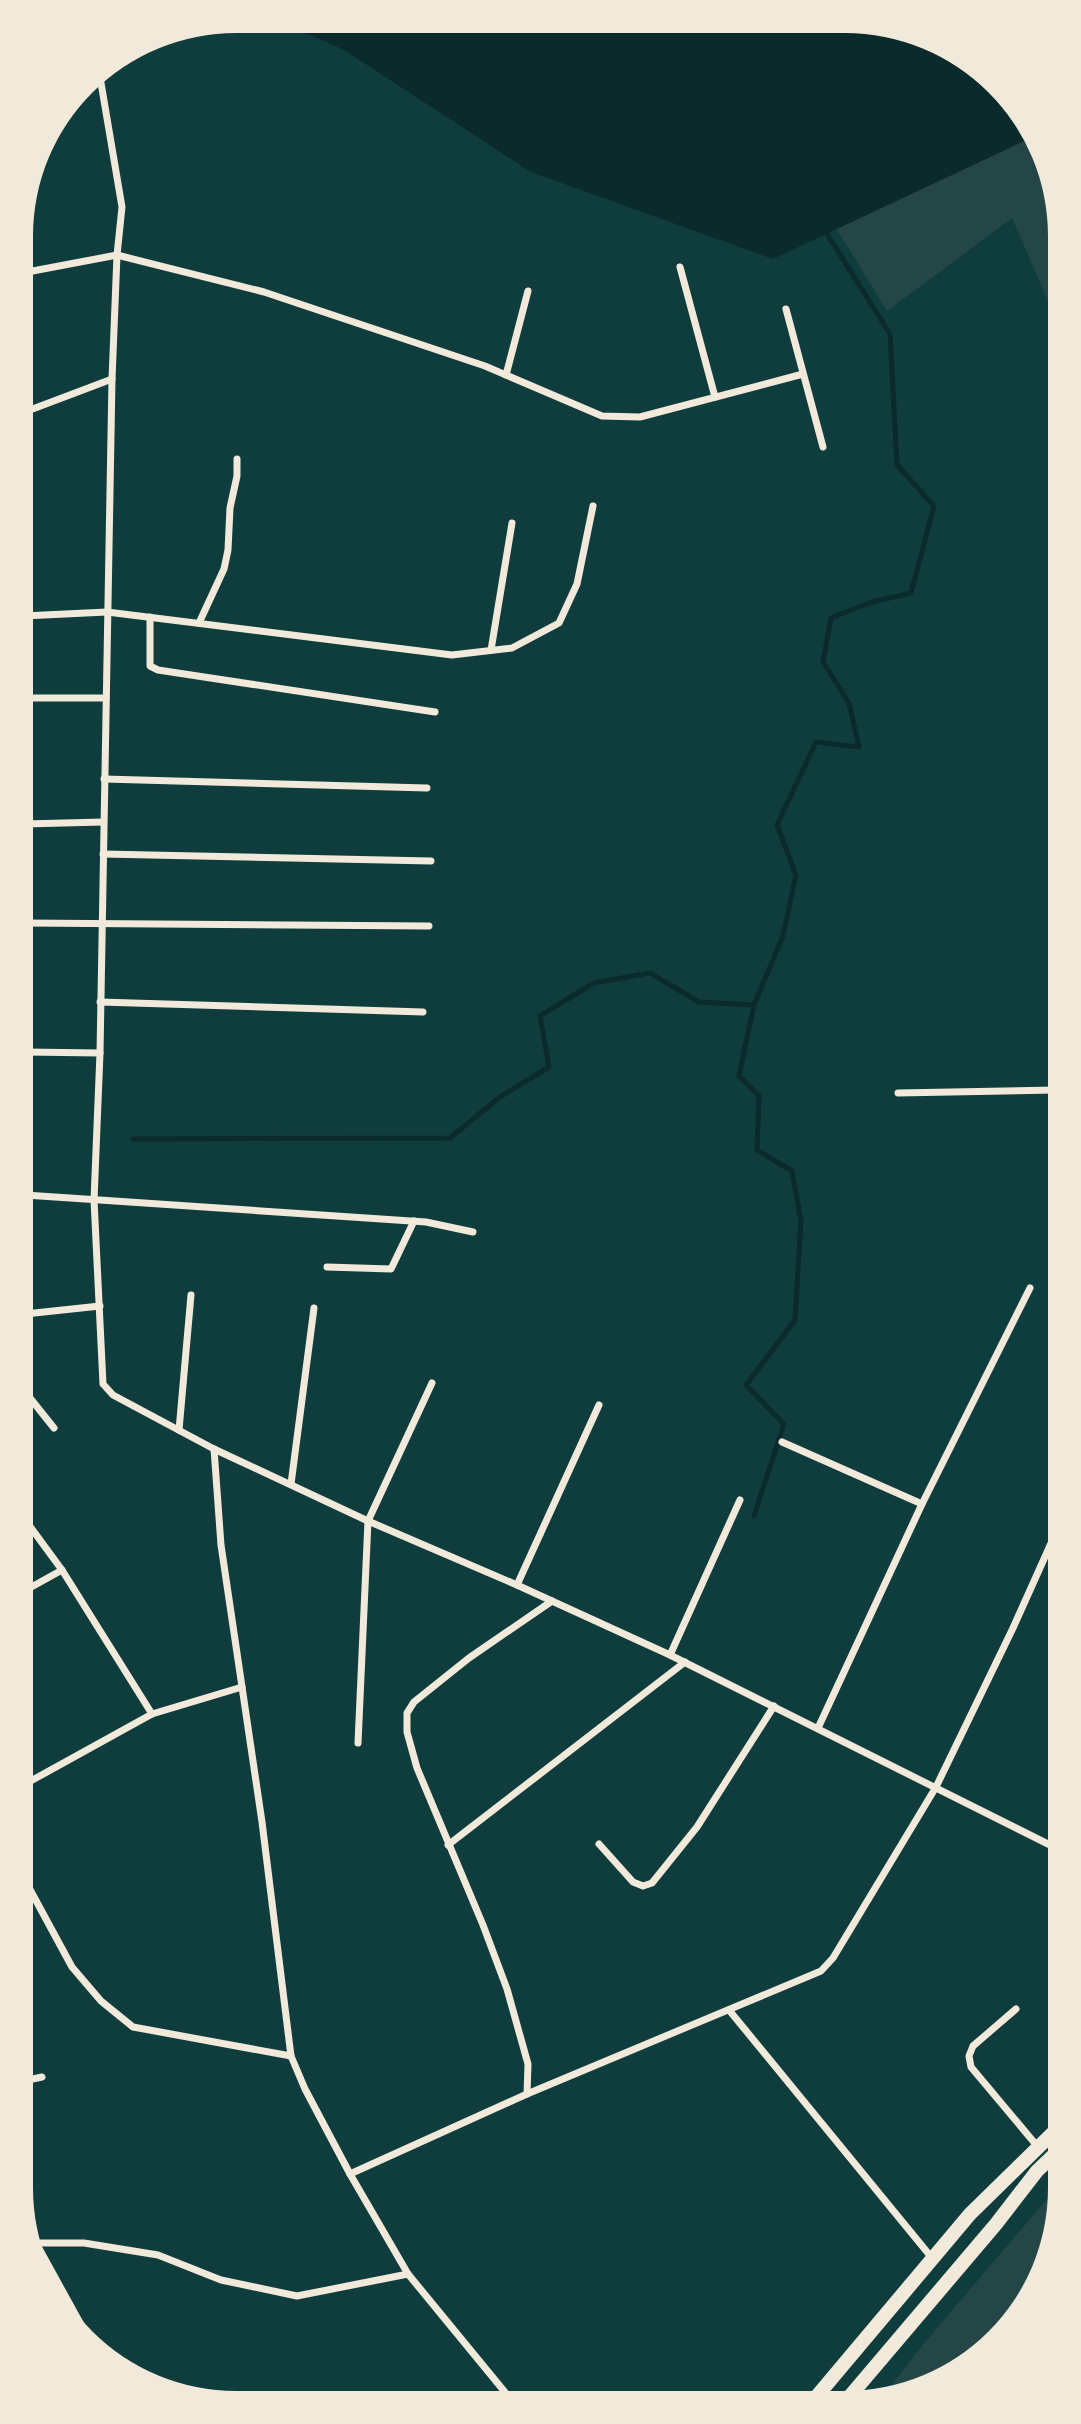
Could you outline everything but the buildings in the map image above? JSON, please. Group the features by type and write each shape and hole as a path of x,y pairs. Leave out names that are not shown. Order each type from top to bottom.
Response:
{"main road":[{"path":"821,2391 970,2214 1047,2138"},
{"path":"855,2390 1047,2161"},
{"path":"1005,2178 1021,2192"}],"street":[{"path":"101,85 122,208 117,255 112,379 100,1053 94,1200 103,1384 113,1395 214,1449 368,1521 685,1662 1047,1844"},
{"path":"34,271 117,255 264,292 506,375 603,416 640,417 803,374"},
{"path":"680,267 715,397"},
{"path":"506,375 528,291"},
{"path":"786,309 823,447"},
{"path":"34,409 112,379"},
{"path":"200,623 224,569 229,550 230,508 237,476 237,459"},
{"path":"34,615 107,612 452,655 512,648 559,623 576,583 593,506"},
{"path":"491,650 512,523"},
{"path":"150,617 150,666 158,670 435,712"},
{"path":"34,698 106,698"},
{"path":"104,779 427,788"},
{"path":"34,824 103,822"},
{"path":"103,854 431,861"},
{"path":"34,923 429,926"},
{"path":"100,1002 423,1012"},
{"path":"34,1052 100,1053"},
{"path":"898,1093 1048,1090"},
{"path":"34,1196 414,1221 473,1232"},
{"path":"327,1267 391,1269 414,1221"},
{"path":"818,1728 922,1504 1030,1288"},
{"path":"179,1430 191,1295"},
{"path":"33,1313 100,1306"},
{"path":"290,1484 314,1308"},
{"path":"358,1743 368,1521 432,1383"},
{"path":"33,1402 54,1428"},
{"path":"517,1585 599,1405"},
{"path":"782,1442 922,1504"},
{"path":"214,1449 221,1545 262,1822 291,2056 305,2089 350,2174 408,2274 503,2391"},
{"path":"670,1655 740,1500"},
{"path":"33,1531 62,1570 152,1714"},
{"path":"350,2174 527,2094 821,1971 833,1958 936,1787 1047,1552"},
{"path":"33,1586 62,1570"},
{"path":"527,2094 528,2064 507,1989 483,1924 417,1768 407,1732 407,1713 414,1702 469,1658 552,1601"},
{"path":"448,1844 685,1662"},
{"path":"33,1780 152,1714 242,1687"},
{"path":"599,1844 633,1882 643,1886 652,1883 697,1827 774,1706"},
{"path":"33,1895 72,1967 101,2001 133,2027 291,2056"},
{"path":"1016,2009 973,2046 969,2056 971,2067 1038,2147"},
{"path":"729,2010 932,2259"},
{"path":"33,2079 42,2077"},
{"path":"41,2243 84,2243 158,2255 221,2280 296,2296 408,2274"}],"shaded area":[{"path":"845,33 884,37 922,49 946,60 968,75 1006,113 1024,141 773,259 531,172 344,50 308,34"},
{"path":"1013,123 1021,135 1041,184 1048,236 1048,300 1012,218 887,311 830,218"},
{"path":"1047,2199 1044,2227 1037,2253 1021,2289 1006,2311 979,2340 958,2357 935,2370 892,2385"}],"waterway":[{"path":"133,1139 450,1138 500,1097 549,1067 540,1016 594,983 650,973 699,1002 754,1005 783,936 796,875 777,825 816,742 859,747 849,703 823,662 831,618 872,602 911,593 934,506 897,465 890,334 824,229"},
{"path":"754,1005 739,1076 759,1096 757,1150 792,1171 801,1221 795,1320 746,1385 784,1424 754,1516"}]}
